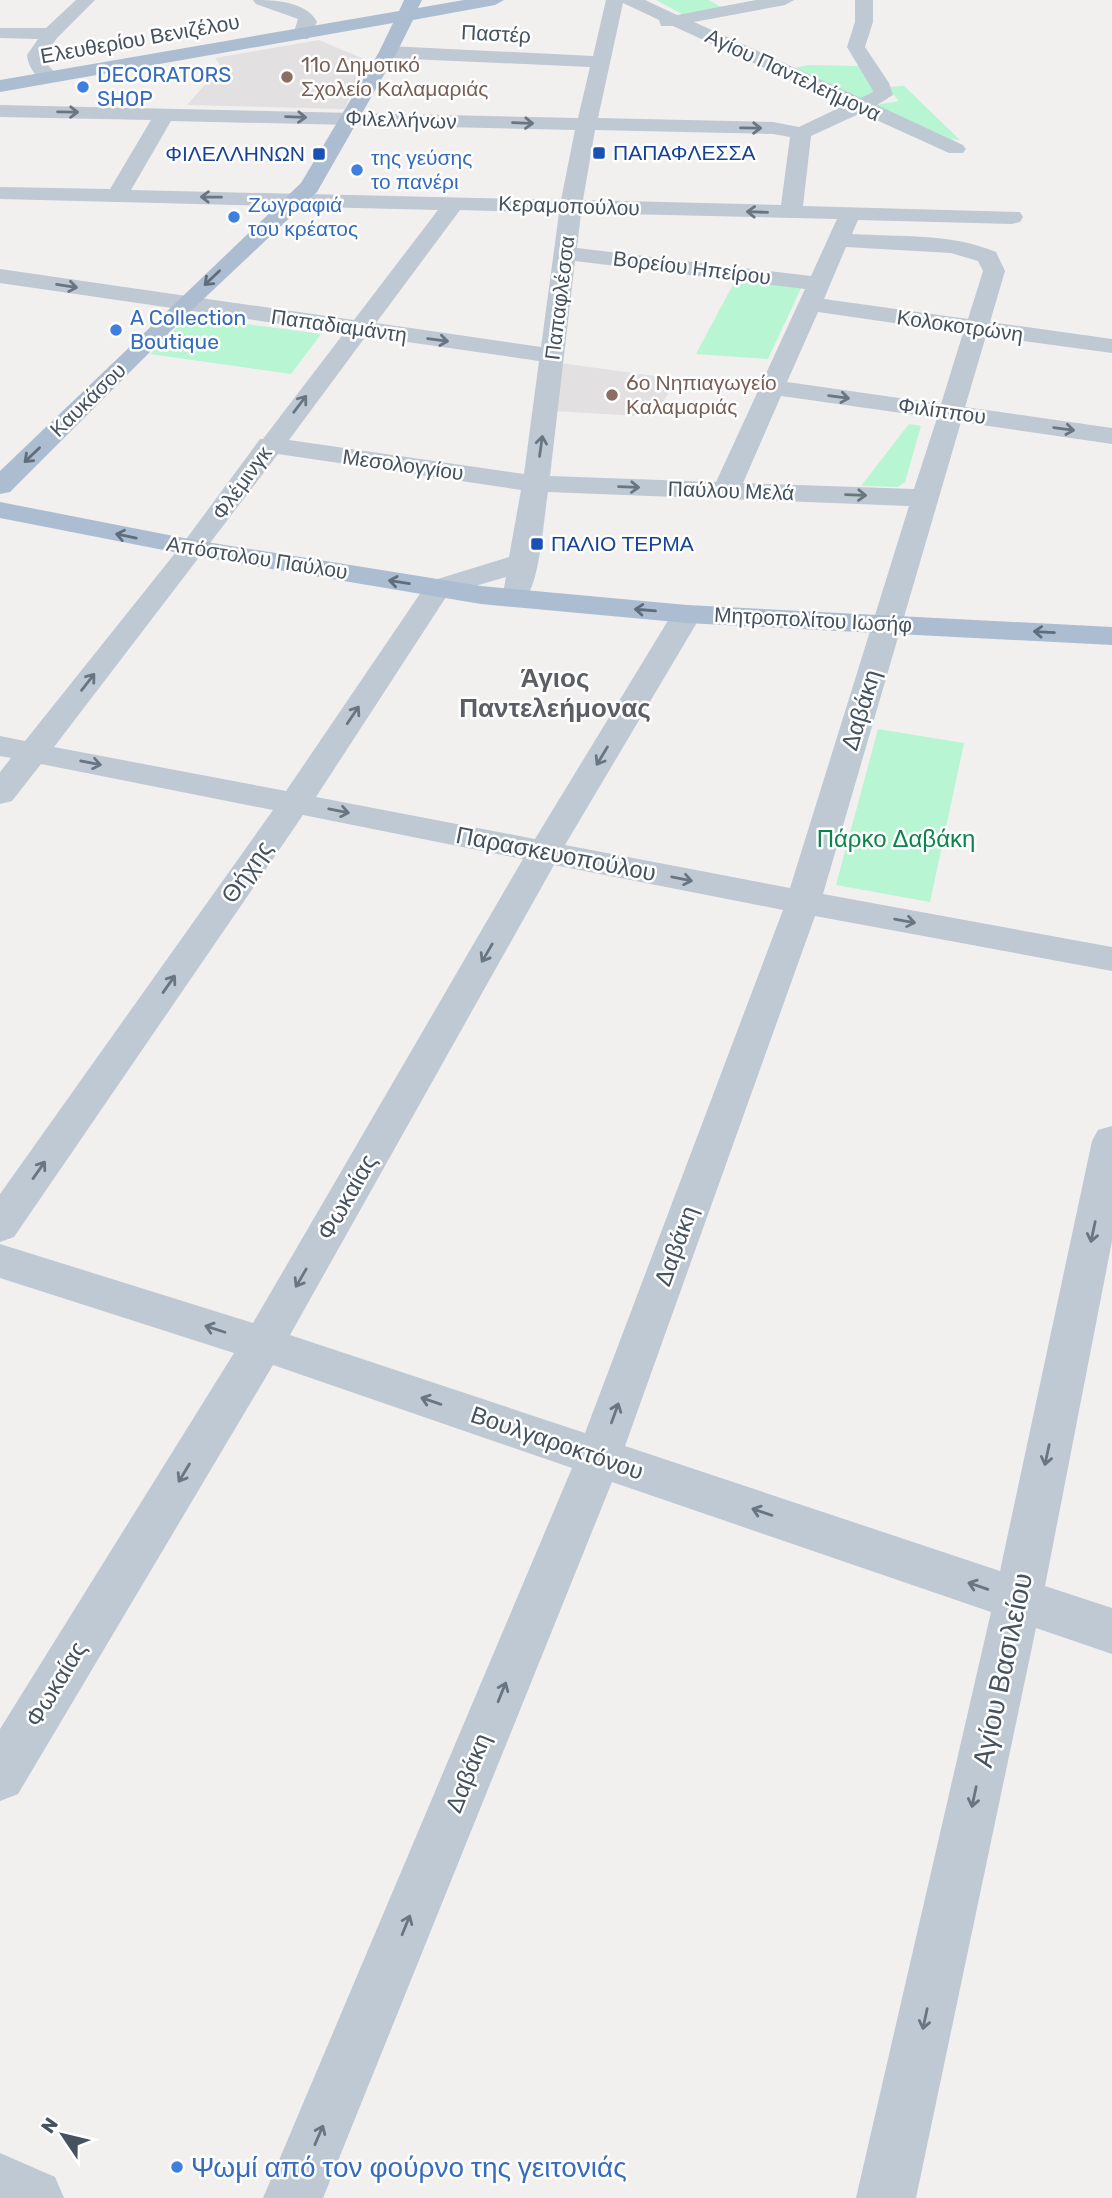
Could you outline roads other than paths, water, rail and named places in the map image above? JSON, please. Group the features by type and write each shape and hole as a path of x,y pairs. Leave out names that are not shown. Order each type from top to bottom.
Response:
{"main road":[{"name":"Ελευθερίου Βενιζέλου","path":"0,86 302,35 409,8 495,0"},
{"name":"Καυκάσου","path":"0,486 314,181 388,52 409,8"},
{"path":"327,30 368,36 377,40 388,52"},
{"name":"Απόστολου Παύλου","path":"0,510 194,548 515,598"},
{"name":"Μητροπολίτου Ιωσήφ","path":"515,598 687,614 1112,636"}],"street":[{"path":"49,77 35,60 39,50 51,34 86,0"},
{"path":"262,0 305,16 308,22 302,35"},
{"name":"Παπαφλέσσα","path":"515,598 524,562 536,484 571,206 601,62 614,32 615,0"},
{"name":"Αγίου Παντελεήμονα","path":"630,0 956,149"},
{"path":"648,26 786,0"},
{"path":"791,213 801,133 880,98 884,91 857,49 864,22 864,0"},
{"path":"0,33 51,34"},
{"name":"Παστέρ","path":"388,52 601,62"},
{"name":"Φιλελλήνων","path":"0,111 773,128 801,133"},
{"path":"117,196 164,113"},
{"name":"Κεραμοπούλου","path":"0,193 1012,217"},
{"name":"Φλέμινγκ","path":"0,794 16,749 194,548 269,445 455,202"},
{"path":"726,491 850,214"},
{"name":"Δαβάκη","path":"293,2198 598,1457 803,902 994,271 988,257 962,247 838,240"},
{"name":"Βορείου Ηπείρου","path":"566,253 814,294"},
{"name":"Παπαδιαμάντη","path":"2,278 553,356"},
{"name":"Κολοκοτρώνη","path":"814,294 977,328 1112,346"},
{"name":"Φιλίππου","path":"772,387 1112,436"},
{"name":"Μεσολογγίου","path":"269,445 536,484"},
{"name":"Παύλου Μελά","path":"536,484 926,498"},
{"path":"438,588 524,562"},
{"name":"Θήχης","path":"0,1226 295,803 438,588"},
{"name":"Φωκαίας","path":"0,1776 263,1344 544,852 687,614"},
{"name":"Παρασκευοπούλου","path":"16,749 803,902 1112,959"},
{"name":"Αγίου Βασιλείου","path":"886,2198 1018,1599 1112,1141"},
{"name":"Βουλγαροκτόνου","path":"0,1261 263,1344 1112,1631"},
{"path":"0,2183 34,2198"}],"place":[{"name":"11ο Δημοτικό Σχολείο Καλαμαριάς","path":"287,77"},
{"name":"DECORATORS SHOP","path":"83,87"},
{"name":"ΠΑΠΑΦΛΕΣΣΑ","path":"599,153"},
{"name":"ΦΙΛΕΛΛΗΝΩΝ","path":"319,154"},
{"name":"της γεύσης το πανέρι","path":"357,170"},
{"name":"Ζωγραφιά του κρέατος","path":"234,217"},
{"name":"A Collection Boutique","path":"116,330"},
{"name":"6ο Νηπιαγωγείο Καλαμαριάς","path":"612,395"},
{"name":"ΠΑΛΙΟ ΤΕΡΜΑ","path":"537,544"},
{"name":"Ψωμί από τον φούρνο της γειτονιάς","path":"177,2167"}],"district":[{"name":"Άγιος Παντελεήμονας","path":"555,693"}],"park label":[{"name":"Πάρκο Δαβάκη","path":"896,839"}]}
